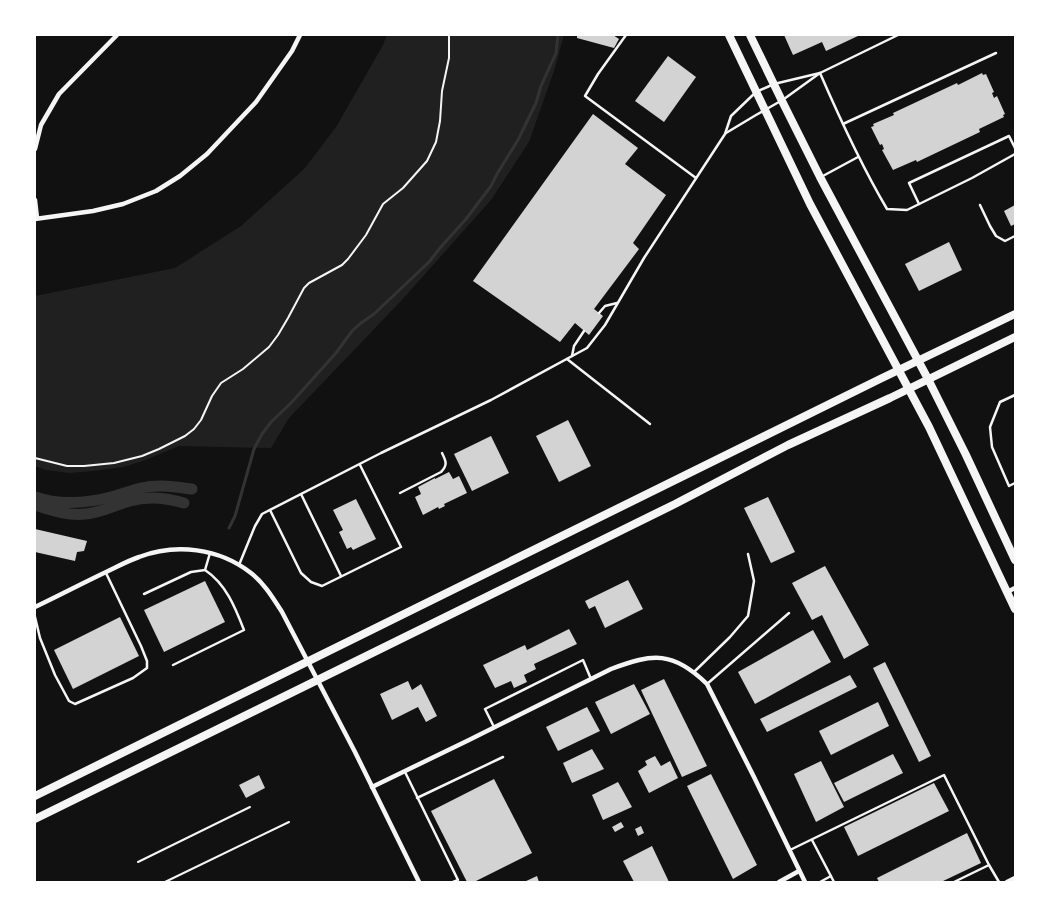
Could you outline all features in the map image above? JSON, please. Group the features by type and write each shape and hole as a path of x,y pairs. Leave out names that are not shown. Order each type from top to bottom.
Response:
{"main road":[{"path":"729,35 810,204 933,435 1015,609"},
{"path":"750,35 820,177 928,379 1015,560"},
{"path":"35,796 918,360 1015,314"},
{"path":"35,819 676,504 788,445 1015,337"}],"street":[{"path":"35,149 41,125 59,94 117,35"},
{"path":"35,200 36,219 93,211 124,204 156,191 180,176 207,154 256,102 292,51 300,35"},
{"path":"35,607 138,557 162,551 177,549 210,553 239,565 252,574 275,600 282,612 420,882"},
{"path":"1007,592 1015,588"},
{"path":"372,787 611,669 635,660 662,658 678,662 694,672 707,684 805,882"},
{"path":"779,882 799,871"},
{"path":"1006,882 1015,878"}],"lane":[{"path":"626,35 585,96 696,178"},
{"path":"725,134 782,101 820,73 898,35"},
{"path":"843,125 996,53"},
{"path":"239,565 262,514 491,400 587,348 605,325 661,231 725,134 731,116 756,92 774,84 820,73"},
{"path":"820,73 858,157 886,209 907,210 972,178 1015,154"},
{"path":"919,204 909,183 1009,136 1015,148"},
{"path":"820,177 858,157"},
{"path":"980,205 996,236 1005,241 1015,236"},
{"path":"598,313 604,306 618,302"},
{"path":"571,357 574,346 584,331"},
{"path":"567,360 650,424"},
{"path":"1015,395 1000,402 990,427 992,447 1009,486 1015,483"},
{"path":"400,493 441,472 446,465 446,460 442,453"},
{"path":"270,510 301,573 310,582 322,586 401,547 360,465"},
{"path":"301,494 342,576"},
{"path":"205,570 210,553"},
{"path":"694,672 730,638 748,616 754,581 748,554"},
{"path":"144,594 191,572 205,570 214,576 226,591 244,630 173,664"},
{"path":"35,616 43,645 55,675 69,701 75,704 133,678 147,668 147,662 106,573"},
{"path":"707,684 789,614"},
{"path":"494,727 485,709 583,660 591,679"},
{"path":"417,798 503,757"},
{"path":"404,771 458,880 453,882"},
{"path":"790,850 944,775 999,882"},
{"path":"812,840 834,882"},
{"path":"954,882 989,864"},
{"path":"820,882 831,876"}],"path":[{"path":"35,458 67,466 114,463 159,450 194,429 221,383 243,369 269,347 283,327 304,288 309,283 342,265 348,259 366,235 383,204 403,188 427,161 436,142 440,121 442,91 449,58 449,35"},
{"path":"138,862 250,808"},
{"path":"165,882 289,822"}],"shaded area":[{"path":"387,35 564,35 555,68 529,142 491,200 401,301 289,418 271,448 179,446 123,467 69,473 46,470 35,466 35,296 175,268 241,226 305,168 336,127"}],"building":[{"path":"577,35 613,35 619,39 614,48 577,38"},
{"path":"784,35 860,35 826,51 822,42 793,55"},
{"path":"668,56 696,77 664,122 635,101"},
{"path":"982,73 983,75 986,74 994,92 992,93 994,98 997,96 1005,114 1003,115 1004,117 979,129 980,132 917,162 916,160 893,170 882,150 884,149 882,144 880,145 871,127 874,126 873,124 957,83 958,85"},
{"path":"593,114 638,148 625,164 666,195 633,243 639,249 594,309 603,316 589,335 575,323 560,342 473,281"},
{"path":"1015,205 1015,224 1011,226 1004,211"},
{"path":"949,242 962,270 919,291 905,264"},
{"path":"568,420 591,466 559,482 536,436"},
{"path":"491,436 509,473 472,491 454,454"},
{"path":"449,472 453,479 459,476 467,493 444,504 445,506 439,509 438,507 423,515 415,497 421,494 418,487"},
{"path":"768,497 795,552 771,563 744,508"},
{"path":"356,499 376,539 353,550 351,547 347,549 339,532 343,530 333,510"},
{"path":"35,529 87,541 84,551 77,552 75,561 35,552"},
{"path":"825,566 869,645 844,659 822,615 812,620 792,583"},
{"path":"628,580 643,609 605,628 595,606 589,609 585,601"},
{"path":"205,581 225,622 164,652 144,610"},
{"path":"120,617 139,656 73,689 54,650"},
{"path":"569,629 577,644 534,664 536,669 524,675 527,682 514,688 511,681 495,688 483,665 525,645 527,650"},
{"path":"813,630 831,662 755,704 738,672"},
{"path":"885,662 931,756 919,762 873,668"},
{"path":"850,675 857,687 767,732 760,719"},
{"path":"664,679 707,766 682,777 641,690"},
{"path":"408,681 412,690 421,684 437,716 426,722 418,707 392,720 380,694"},
{"path":"634,684 650,714 611,734 595,702"},
{"path":"878,702 889,726 831,755 819,731"},
{"path":"587,707 600,731 558,751 546,727"},
{"path":"592,749 604,769 572,783 563,763"},
{"path":"893,754 903,773 844,802 834,783"},
{"path":"655,756 661,766 670,761 678,778 649,793 638,771 647,765 645,761"},
{"path":"821,761 844,807 816,822 794,774"},
{"path":"711,774 757,865 733,879 687,786"},
{"path":"259,775 265,788 246,798 239,785"},
{"path":"494,779 532,853 474,882 467,882 431,811"},
{"path":"618,782 632,807 603,820 592,795"},
{"path":"934,783 949,811 858,856 844,827"},
{"path":"621,822 624,827 615,832 612,827"},
{"path":"641,826 644,833 638,836 635,829"},
{"path":"967,833 981,863 941,882 879,882 877,878"},
{"path":"652,846 669,882 634,882 623,861"},
{"path":"537,876 539,882 524,882"}],"waterway":[{"path":"229,528 235,516 254,449 271,422 291,403 336,353 352,331 374,314 429,262 491,186 518,140 536,103 541,86 556,53 558,35"},
{"path":"35,497 55,502 85,502 154,486 192,489"},
{"path":"35,505 60,512 79,514 97,512 143,498 164,499 184,503"}]}
